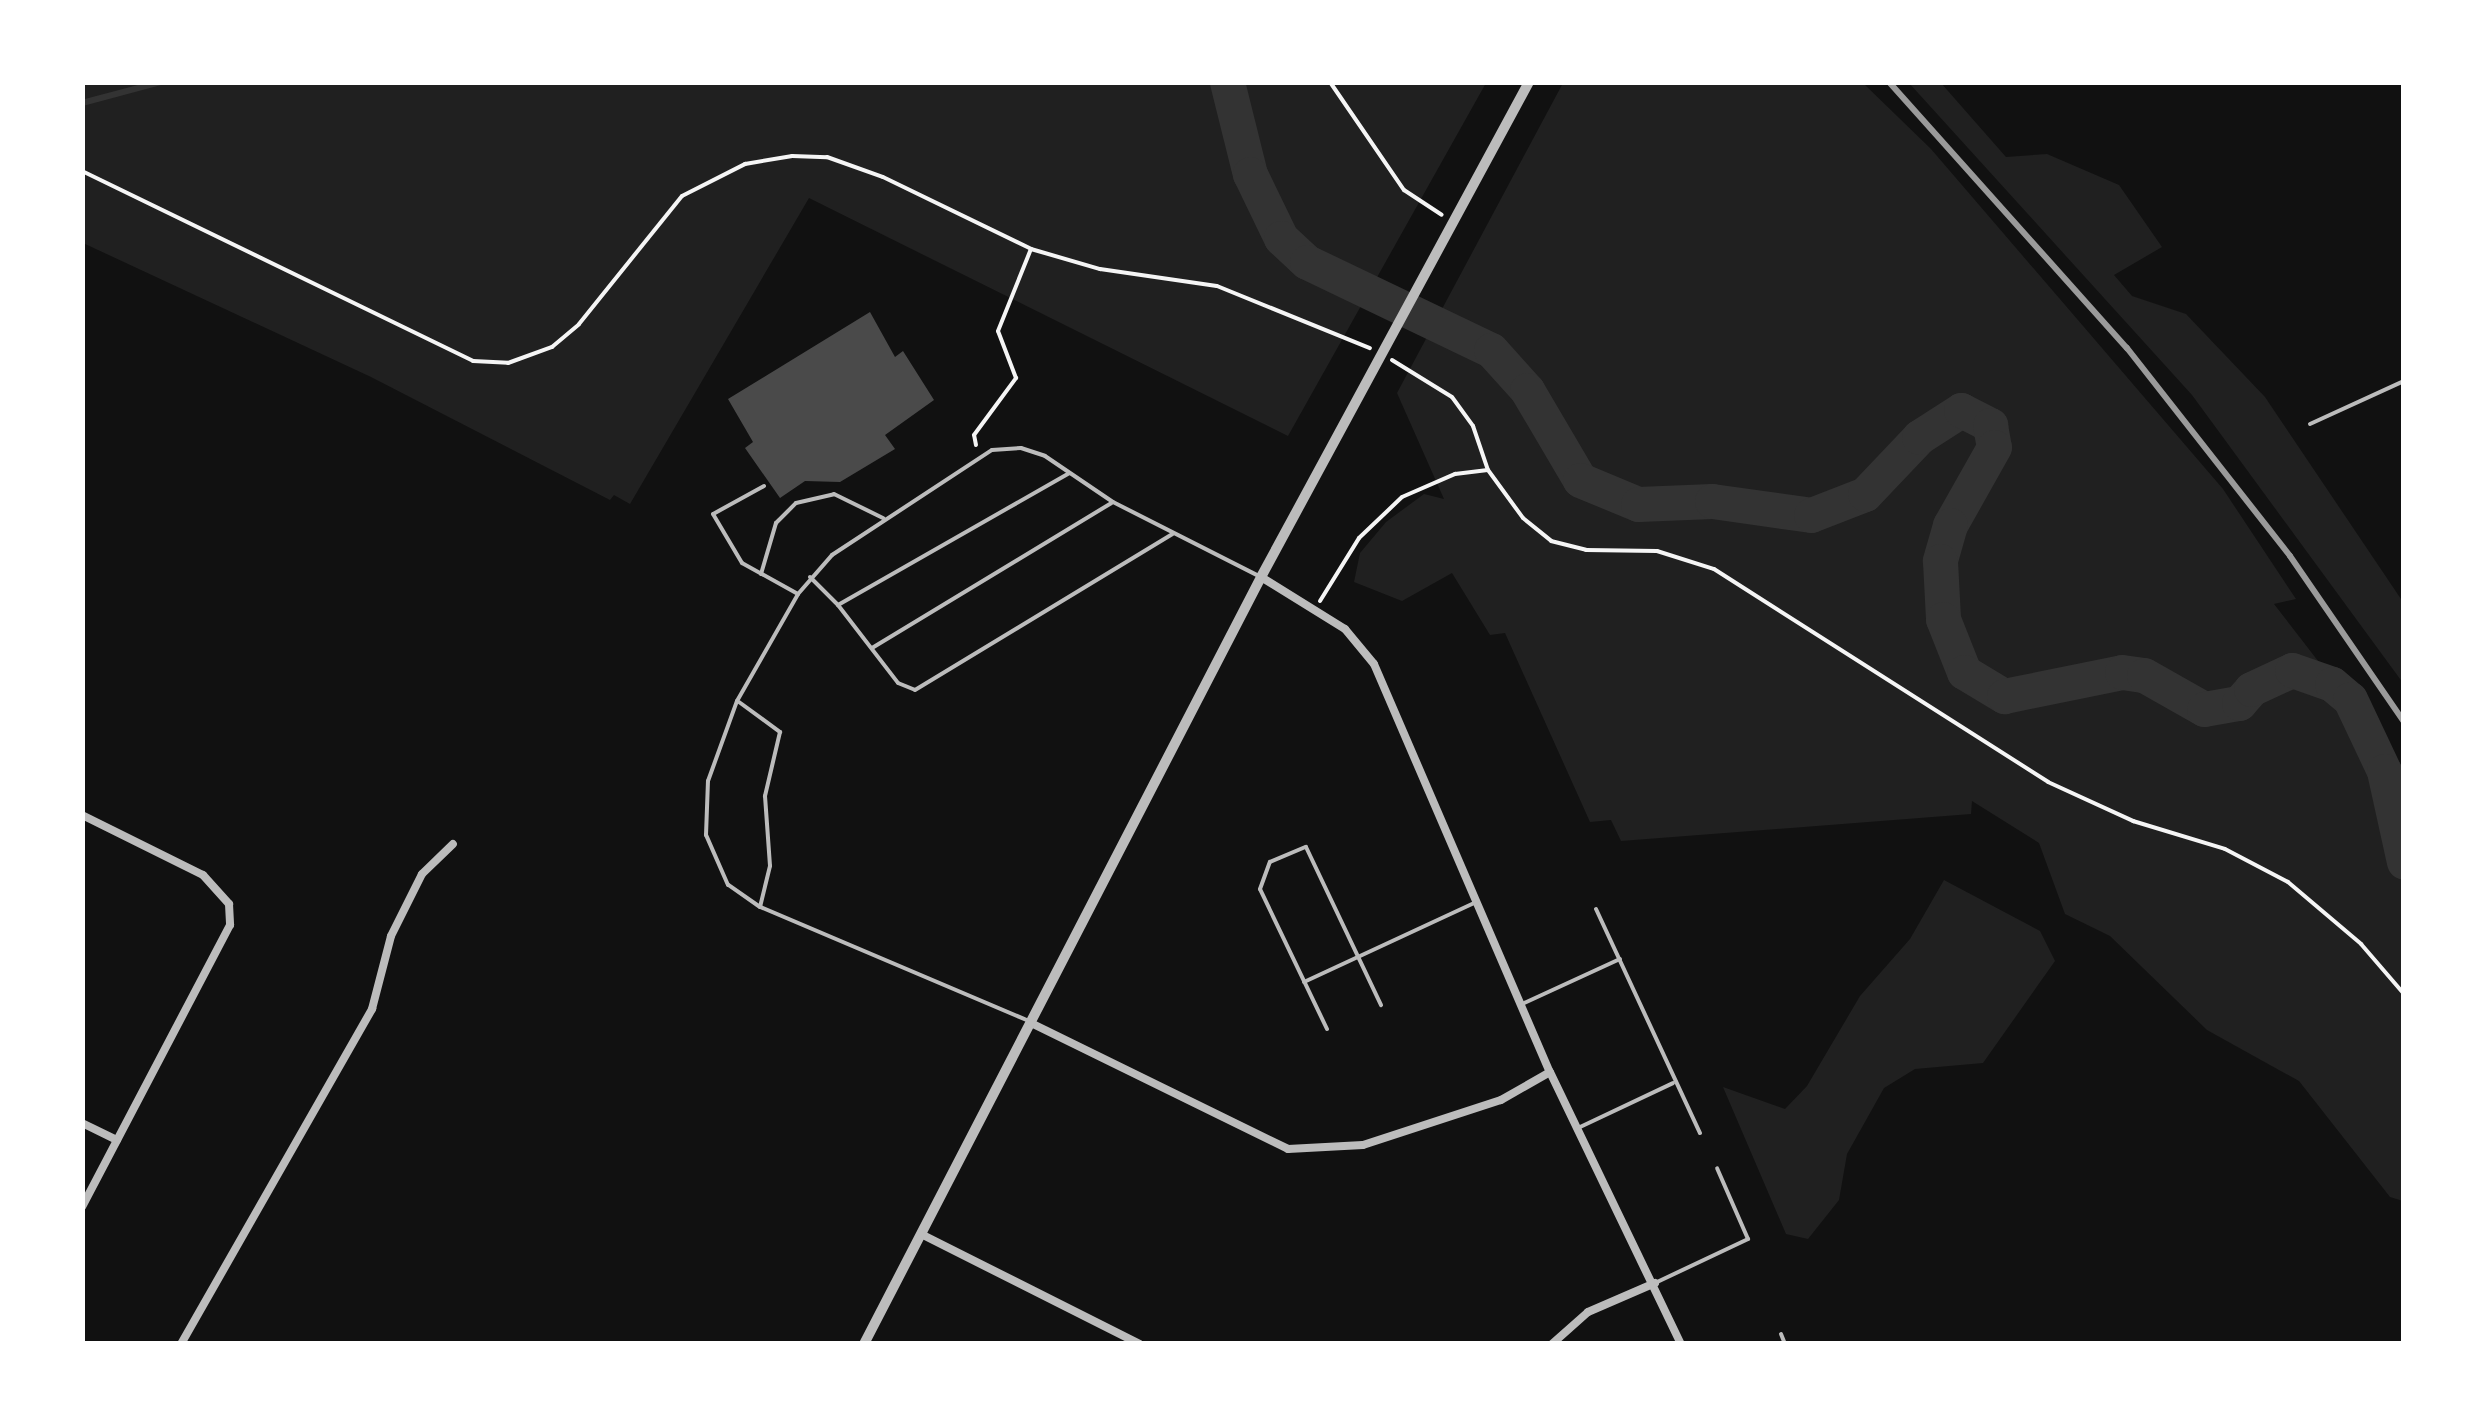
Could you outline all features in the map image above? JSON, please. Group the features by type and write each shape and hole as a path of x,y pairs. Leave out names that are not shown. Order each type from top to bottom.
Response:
{"street":[{"path":"864,1344 1261,577 1528,82"},
{"path":"1261,577 1344,630 1374,664 1550,1072 1655,1283 1681,1344"},
{"path":"82,815 203,875 229,904 230,925 82,1207"},
{"path":"181,1344 372,1008 391,936 422,874 453,844"},
{"path":"1033,1024 1288,1150 1363,1144 1501,1100 1550,1072"},
{"path":"82,1123 117,1140"},
{"path":"921,1234 1140,1344"},
{"path":"1552,1344 1588,1312 1655,1283"}],"lane":[{"path":"2310,424 2404,381"},
{"path":"1033,1024 760,907 728,885 706,834 708,780 737,701 810,577 883,518 977,456 1021,448 1112,502 1261,577"},
{"path":"838,605 1069,473"},
{"path":"764,486 713,514 742,563 798,594"},
{"path":"761,574 776,522 796,503 834,494 864,503 883,518"},
{"path":"872,648 1112,502"},
{"path":"810,577 838,605 898,683 915,690 1173,534"},
{"path":"737,701 780,732 765,796 770,866 760,907"},
{"path":"1327,1029 1260,889 1270,862 1306,847 1381,1005"},
{"path":"1304,982 1474,902"},
{"path":"1596,909 1700,1133"},
{"path":"1520,1004 1621,959"},
{"path":"1578,1128 1674,1082"},
{"path":"1655,1283 1748,1238 1716,1168"},
{"path":"1780,1334 1785,1344"}],"path":[{"path":"1330,82 1404,190 1454,222"},
{"path":"82,170 472,361 508,363 552,347 579,324 682,196 745,164 827,157 883,176 1031,249 1100,270 1218,286 1350,338 1452,397 1473,426 1488,470 1523,518 1551,540 1586,550 1657,551 1714,569 2048,782 2133,821 2225,848 2288,882 2361,944 2404,994"},
{"path":"977,456 974,435 1016,378 998,331 1031,249"},
{"path":"1314,609 1375,519 1428,484 1488,470"}],"shaded area":[{"path":"82,83 1486,83 1288,436 809,198 630,504 614,495 610,500 371,377 83,243"},
{"path":"1563,83 1863,83 1931,149 2223,489 2296,599 2274,604 2403,771 2403,1201 2390,1197 2299,1081 2207,1030 2110,936 2065,914 2039,843 1972,801 1971,814 1621,841 1611,820 1590,822 1505,633 1490,635 1452,573 1402,601 1354,582 1360,553 1386,522 1424,494 1444,499 1397,393"},
{"path":"1909,83 1941,83 2006,157 2047,154 2119,185 2162,247 2114,275 2132,296 2186,314 2265,397 2403,602 2403,683 2192,395"},
{"path":"1944,880 2040,931 2055,961 1983,1063 1915,1069 1884,1088 1847,1154 1839,1200 1808,1239 1786,1234 1723,1087 1785,1109 1807,1086 1860,996 1910,939"}],"building":[{"path":"870,312 895,357 903,351 934,400 885,435 895,449 840,482 805,481 780,498 745,448 753,442 728,399"}],"waterway":[{"path":"82,103 161,82"},
{"path":"1227,82 1250,174 1281,238 1307,262 1491,350 1527,390 1580,480 1638,504 1712,501 1811,515 1865,494 1919,437 1961,410 1990,425 1994,447 1950,525 1940,561 1943,619 1964,672 2004,696 2122,672 2144,675 2204,709 2239,703 2251,689 2292,670 2332,684 2350,699 2384,771 2404,862"}],"railway":[{"path":"1889,82 2127,348 2290,556 2404,722"}]}
